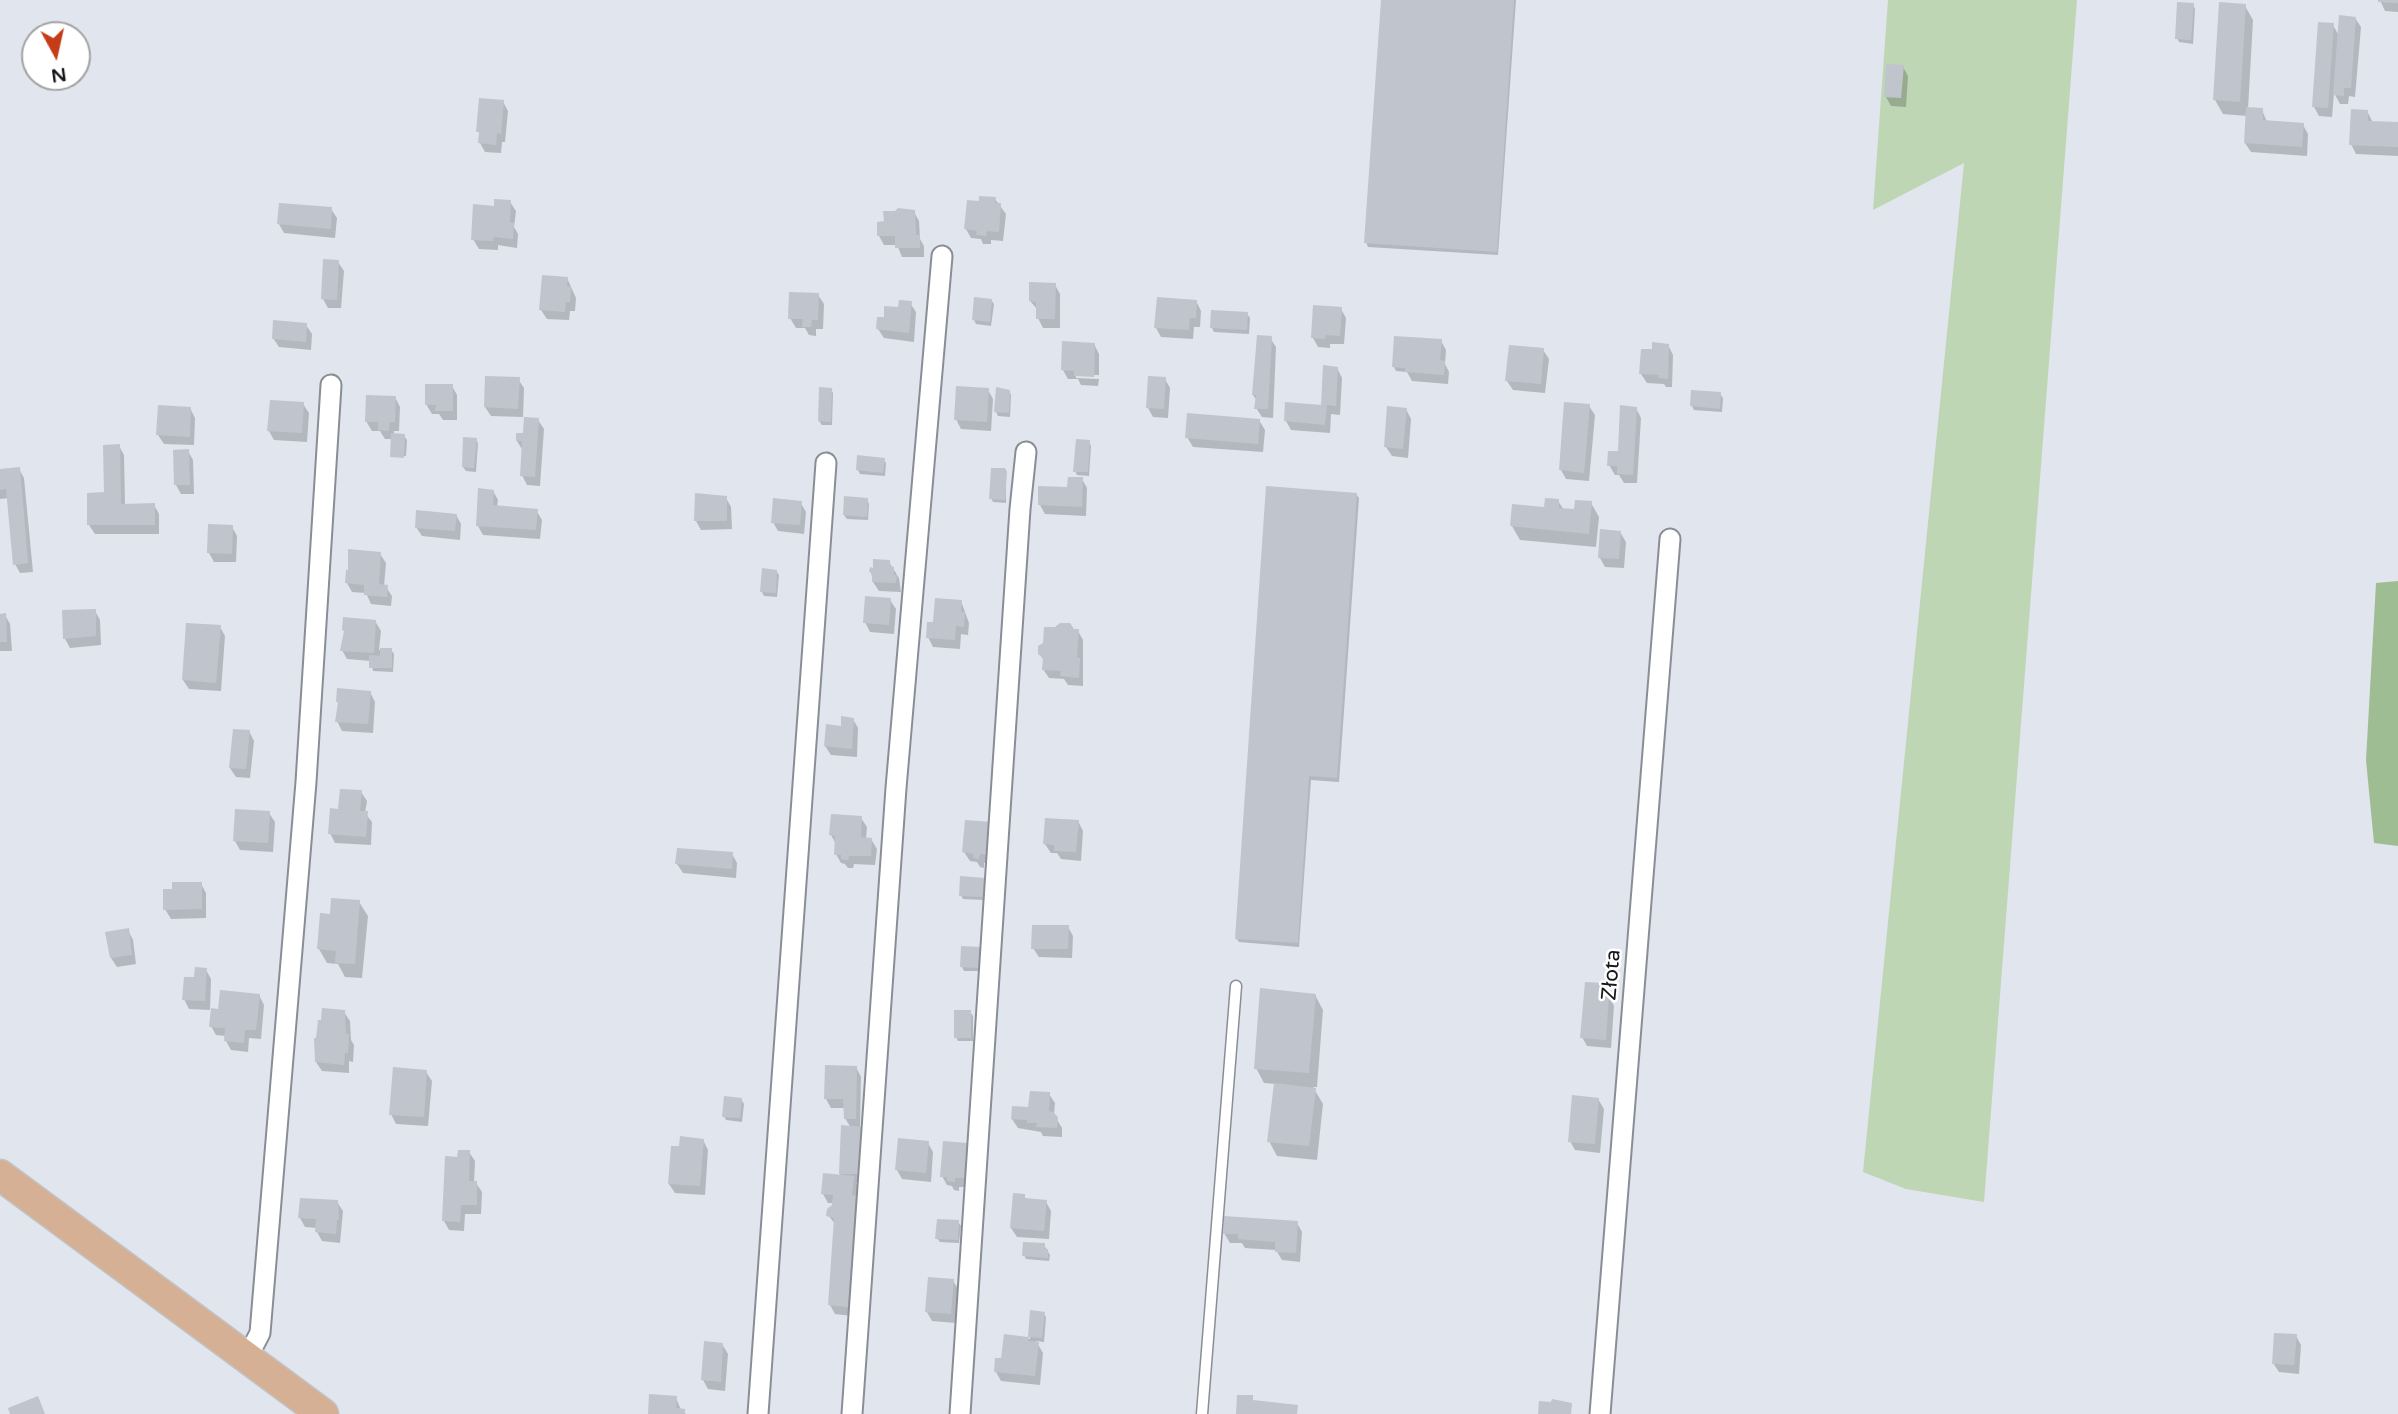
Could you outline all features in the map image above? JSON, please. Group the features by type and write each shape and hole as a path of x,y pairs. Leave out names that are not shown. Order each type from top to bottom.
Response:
{"main road":[{"path":"0,1175 323,1414"}],"street":[{"path":"852,1414 896,788 942,256"},
{"path":"247,1358 261,1334 306,782 331,385"},
{"path":"960,1414 1026,452"},
{"path":"758,1414 826,463"},
{"name":"Złota","path":"1600,1414 1670,539"}],"lane":[{"path":"1202,1414 1237,986"}],"green space":[{"path":"1888,0 2077,0 1984,1202 1906,1189 1863,1172 1964,163 1873,210"},
{"path":"2398,581 2398,846 2374,843 2366,760 2376,583"}],"building":[{"path":"1381,0 1514,0 1497,252 1364,243"},
{"path":"2398,0 2398,3 2378,2"},
{"path":"2177,2 2194,3 2191,40 2175,39"},
{"path":"2219,2 2246,4 2240,102 2213,100"},
{"path":"2339,15 2356,17 2351,88 2344,88 2344,96 2333,95"},
{"path":"2318,22 2334,23 2328,108 2312,107"},
{"path":"1886,64 1904,65 1901,98 1884,97"},
{"path":"479,98 504,100 501,134 497,133 496,145 478,143 479,132 476,132"},
{"path":"2246,107 2263,108 2263,120 2304,123 2302,147 2244,143"},
{"path":"2351,109 2368,110 2368,121 2398,122 2398,147 2349,145"},
{"path":"979,196 996,197 995,203 1001,203 999,232 987,231 986,236 964,229 967,200 979,201"},
{"path":"494,199 511,200 510,222 514,223 513,239 494,237 493,241 471,240 473,204 494,206"},
{"path":"279,203 332,207 331,229 277,224"},
{"path":"898,208 915,210 916,235 920,235 920,248 895,248 895,236 877,236 877,222 884,221 883,211 895,211"},
{"path":"323,259 339,260 337,300 321,299"},
{"path":"542,275 568,277 567,286 571,287 570,302 566,302 565,312 539,310"},
{"path":"1029,282 1056,283 1055,319 1036,319 1036,302 1029,301"},
{"path":"789,292 819,293 818,320 812,320 811,327 802,327 803,319 788,319"},
{"path":"974,297 992,299 990,322 972,320"},
{"path":"1157,297 1197,300 1196,318 1190,318 1189,330 1154,328"},
{"path":"899,300 912,301 909,333 876,329 877,317 884,317 884,306 898,307"},
{"path":"1313,305 1342,307 1340,336 1311,338"},
{"path":"1211,310 1248,312 1247,330 1210,328"},
{"path":"273,320 307,323 306,342 272,339"},
{"path":"1257,335 1272,336 1268,409 1254,409 1256,395 1252,395"},
{"path":"1394,336 1442,339 1440,360 1445,361 1444,375 1405,372 1405,368 1392,367"},
{"path":"1062,341 1095,343 1094,377 1074,376 1074,371 1061,370"},
{"path":"1652,342 1669,344 1668,379 1658,378 1659,375 1639,374 1641,349 1652,349"},
{"path":"1509,345 1544,348 1541,384 1505,381"},
{"path":"1323,365 1338,367 1336,406 1327,405 1325,425 1284,421 1285,402 1321,405"},
{"path":"485,376 520,377 518,409 484,407"},
{"path":"1148,376 1166,377 1164,409 1146,408"},
{"path":"425,384 453,384 453,411 435,411 436,405 425,405"},
{"path":"956,386 989,388 987,422 954,420"},
{"path":"819,387 832,388 831,422 818,421"},
{"path":"996,387 1010,390 1009,413 994,412"},
{"path":"1691,390 1721,392 1720,409 1690,406"},
{"path":"366,395 396,396 395,422 390,422 389,431 378,430 378,422 365,422"},
{"path":"270,400 304,402 302,433 267,431"},
{"path":"1564,402 1590,404 1584,473 1559,470"},
{"path":"158,405 191,407 190,437 156,435"},
{"path":"1620,405 1637,407 1633,475 1617,474 1617,466 1607,466 1608,451 1618,451"},
{"path":"1387,406 1407,408 1403,449 1384,447"},
{"path":"1187,413 1260,419 1258,444 1185,438"},
{"path":"524,417 539,418 535,477 520,476 522,441 516,441 516,433 523,433"},
{"path":"391,433 405,434 404,458 390,457"},
{"path":"463,437 477,438 474,468 462,467"},
{"path":"1076,439 1090,440 1088,472 1073,472"},
{"path":"120,444 121,504 155,503 155,525 87,525 87,493 104,492 103,445"},
{"path":"189,449 190,485 174,485 173,450"},
{"path":"857,455 885,458 883,473 856,470"},
{"path":"20,467 28,563 13,565 6,489 0,490 0,469"},
{"path":"991,468 1005,468 1007,472 1005,500 989,499"},
{"path":"1068,477 1083,477 1082,507 1038,505 1038,486 1067,487"},
{"path":"1266,486 1357,493 1337,778 1309,776 1298,943 1235,939"},
{"path":"478,488 494,490 493,505 538,509 536,530 476,526"},
{"path":"695,493 727,496 727,521 694,521"},
{"path":"844,496 868,498 867,517 843,515"},
{"path":"773,498 802,501 800,525 771,523"},
{"path":"1545,498 1559,499 1559,508 1574,509 1575,500 1592,501 1589,534 1510,526 1512,504 1544,507"},
{"path":"416,510 457,514 455,531 415,528"},
{"path":"208,524 233,525 232,554 207,553"},
{"path":"1600,529 1621,531 1619,559 1598,558"},
{"path":"348,549 381,552 379,584 388,585 387,597 364,595 364,585 345,583"},
{"path":"873,559 890,560 894,575 897,575 896,583 872,582 872,573 869,572 870,567 873,568"},
{"path":"762,568 777,570 776,593 760,592"},
{"path":"865,596 891,598 889,625 863,623"},
{"path":"935,598 962,600 961,612 965,612 964,627 956,626 955,640 926,638 927,622 933,622"},
{"path":"96,609 96,636 63,639 62,610"},
{"path":"6,613 7,642 0,642 0,614"},
{"path":"343,617 376,620 374,653 340,651 344,631"},
{"path":"186,623 221,625 216,683 182,680"},
{"path":"1060,623 1070,623 1074,629 1079,629 1079,678 1060,676 1061,671 1042,670 1043,658 1038,654 1038,646 1043,643 1044,627 1055,627"},
{"path":"380,648 392,648 392,668 369,668 369,655 380,656"},
{"path":"337,688 371,691 368,724 335,722"},
{"path":"841,716 854,718 852,749 824,746 826,724 841,726"},
{"path":"233,729 250,730 246,769 229,768"},
{"path":"340,789 362,790 360,811 368,811 366,837 328,834 330,808 338,809"},
{"path":"235,809 270,811 268,843 233,841"},
{"path":"831,814 862,816 861,837 872,838 871,856 849,856 848,860 841,859 841,855 834,855 835,836 829,835"},
{"path":"1045,818 1079,820 1076,852 1054,851 1054,845 1043,844"},
{"path":"965,820 992,822 989,855 980,854 979,859 973,858 973,854 962,852"},
{"path":"677,848 733,852 732,869 675,864"},
{"path":"960,876 985,878 984,897 959,896"},
{"path":"172,882 202,882 202,909 163,910 163,889 172,889"},
{"path":"331,898 360,900 355,964 335,963 336,951 317,949 320,913 330,914"},
{"path":"1032,925 1069,925 1068,949 1031,949"},
{"path":"129,928 132,955 110,958 105,932"},
{"path":"961,946 981,947 980,968 960,967"},
{"path":"195,967 207,968 205,1001 182,1000 184,977 194,977"},
{"path":"1585,982 1604,983 1603,994 1609,995 1606,1040 1580,1038"},
{"path":"1260,988 1316,994 1309,1073 1254,1069"},
{"path":"220,990 260,994 256,1030 245,1030 244,1043 224,1041 225,1028 209,1027 211,1008 218,1009"},
{"path":"322,1008 345,1010 346,1034 349,1034 344,1065 315,1062 314,1038 318,1020 321,1020"},
{"path":"954,1010 971,1010 971,1038 954,1038"},
{"path":"825,1065 857,1066 856,1119 844,1119 843,1099 824,1099"},
{"path":"393,1067 427,1070 424,1117 389,1115"},
{"path":"1274,1083 1316,1088 1309,1146 1267,1142"},
{"path":"1030,1091 1050,1092 1049,1111 1058,1117 1057,1128 1036,1127 1037,1123 1011,1119 1012,1106 1028,1107"},
{"path":"1572,1095 1599,1098 1595,1144 1568,1142"},
{"path":"724,1096 742,1098 740,1118 722,1117"},
{"path":"841,1125 864,1127 862,1174 839,1174"},
{"path":"680,1136 704,1139 700,1186 668,1184 671,1146 679,1146"},
{"path":"898,1138 929,1141 926,1173 895,1170"},
{"path":"943,1141 967,1143 965,1178 955,1178 955,1182 947,1181 947,1177 940,1177"},
{"path":"458,1150 470,1150 469,1181 477,1181 477,1205 461,1205 460,1222 442,1221 445,1156 457,1157"},
{"path":"823,1173 854,1176 852,1195 856,1196 848,1307 828,1305 834,1218 826,1216 827,1209 832,1205 833,1195 821,1194"},
{"path":"1013,1193 1025,1194 1025,1198 1047,1200 1044,1231 1010,1228"},
{"path":"300,1198 338,1200 339,1220 336,1234 315,1232 316,1219 298,1218"},
{"path":"1224,1216 1298,1221 1296,1253 1275,1252 1275,1242 1238,1239 1238,1234 1223,1234"},
{"path":"937,1219 959,1220 958,1240 935,1239"},
{"path":"1023,1242 1045,1243 1048,1258 1022,1256"},
{"path":"928,1277 954,1279 951,1314 925,1312"},
{"path":"1030,1310 1045,1312 1042,1338 1029,1337 1028,1341 1039,1342 1035,1376 994,1372 995,1358 1001,1358 1004,1334 1028,1337"},
{"path":"2274,1333 2297,1334 2294,1365 2272,1364"},
{"path":"704,1341 723,1343 721,1382 701,1380"},
{"path":"649,1394 677,1396 676,1408 685,1409 685,1414 648,1414"},
{"path":"1237,1395 1253,1395 1253,1400 1298,1405 1297,1414 1236,1414"},
{"path":"38,1396 45,1414 10,1414 8,1408"},
{"path":"1552,1399 1572,1403 1571,1414 1538,1414 1539,1401 1551,1402"}]}
